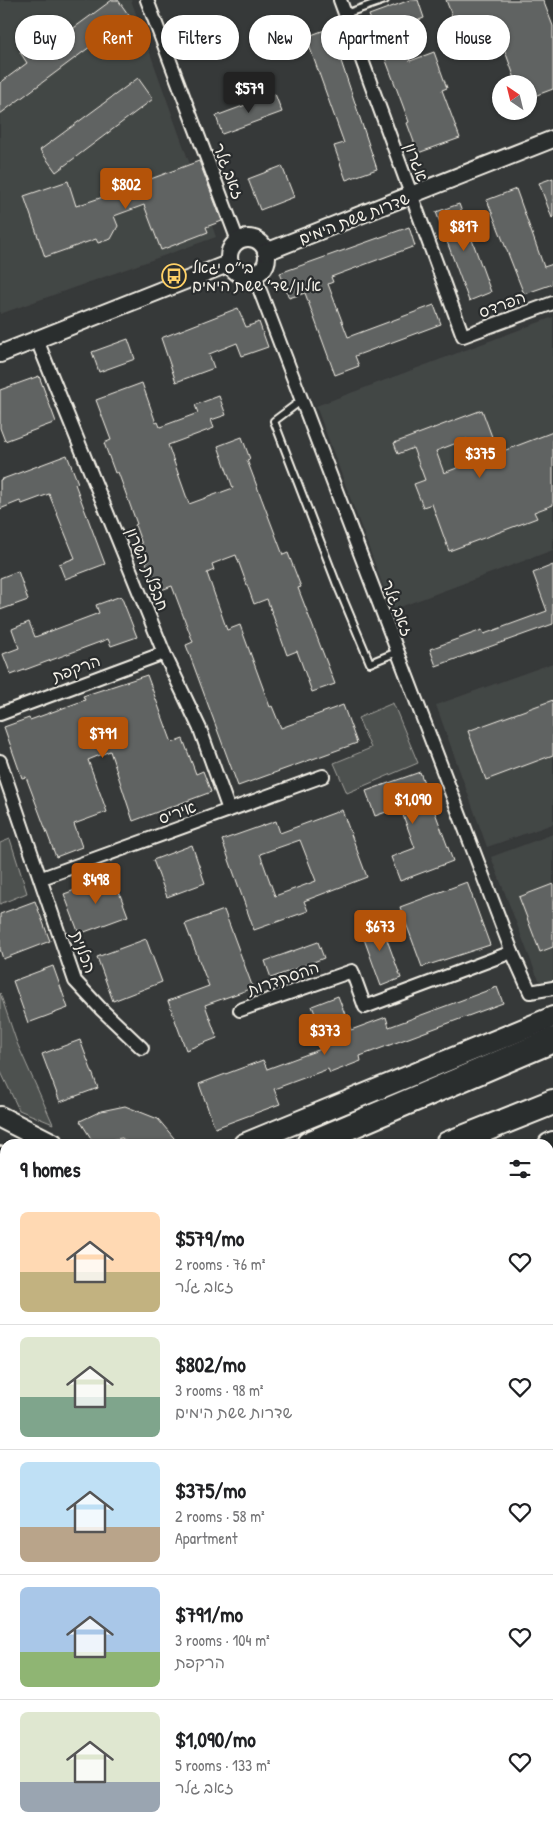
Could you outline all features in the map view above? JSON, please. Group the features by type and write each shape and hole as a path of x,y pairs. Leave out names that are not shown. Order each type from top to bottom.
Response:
{"highway":[{"path":"321,1139 553,1040"},
{"path":"460,1139 553,1102"},
{"path":"493,1139 553,1118"}],"main road":[{"path":"256,1139 553,1018"},
{"path":"0,1118 26,1139"},
{"path":"0,1118 43,1139"}],"street":[{"name":"זאב גלר","path":"147,0 238,241"},
{"name":"אגרון","path":"340,0 463,336"},
{"name":"שדרות ששת הימים","path":"266,252 553,139"},
{"path":"249,238 255,240 260,242 266,252 264,266 254,275 240,274 230,264 229,253 238,241 249,238"},
{"path":"0,354 230,264"},
{"name":"זאב גלר","path":"254,275 512,952 530,992 553,988"},
{"name":"הפרדס","path":"463,336 553,303"},
{"name":"חבצלת השרון","path":"37,340 164,653 200,729 229,810"},
{"name":"הרקפת","path":"0,714 164,653"},
{"name":"הכלנית","path":"0,761 42,878 75,981 142,1048"},
{"name":"איריס","path":"42,878 323,776"},
{"name":"ההסתדרות","path":"240,1010 352,971 365,1007 512,952"}],"lane":[{"path":"345,14 385,0"},
{"path":"302,400 274,420 336,582 370,663 397,652"}],"shaded area":[{"path":"0,0 131,0 136,15 85,15 85,60 151,60 151,56 216,237 0,314"},
{"path":"553,317 553,550 392,610 316,406"},
{"path":"553,663 553,824 487,847 436,705"},
{"path":"393,703 418,763 347,793 334,763 371,748 358,718"},
{"path":"553,834 553,983 544,988 536,974 491,857"},
{"path":"10,839 27,893 0,904 0,843"},
{"path":"0,993 17,1043 53,1124 19,1110 0,1070"}],"building":[{"path":"112,0 118,0 129,15 92,15"},
{"path":"410,0 418,0 423,15 369,15"},
{"path":"446,0 543,0 553,26 553,89 538,95 538,75 514,75 508,60 510,60 510,15 452,15"},
{"path":"85,20 85,51 75,58 75,27"},
{"path":"321,31 321,60 341,60 377,169 346,180 334,146 344,143 311,51 311,35"},
{"path":"434,52 447,88 442,90 460,138 418,153 407,123 409,122 386,60 427,60 427,55"},
{"path":"25,60 72,60 0,114 0,83 27,63"},
{"path":"138,78 153,99 56,172 40,150"},
{"path":"275,94 282,112 222,134 216,116"},
{"path":"199,161 222,221 206,227 208,232 161,250 144,205 114,216 118,226 111,239 98,243 96,239 45,257 24,196 68,181 76,206 103,197 101,192 146,176 148,180"},
{"path":"282,166 294,197 260,210 248,179"},
{"path":"553,178 553,217 552,218 539,183"},
{"path":"516,189 544,267 553,264 553,284 524,294 487,200"},
{"path":"459,204 491,292 469,301 436,212"},
{"path":"409,227 415,246 331,277 333,282 328,284 348,337 434,305 441,324 355,356 359,366 335,375 305,293 289,298 280,273"},
{"path":"238,308 246,327 259,322 268,347 242,356 237,343 209,354 214,368 176,382 161,338"},
{"path":"128,339 135,359 99,372 92,352"},
{"path":"39,376 56,422 5,441 0,428 0,390"},
{"path":"142,383 156,423 158,422 160,427 198,413 195,405 219,396 226,415 211,420 214,428 168,445 189,504 233,488 218,446 242,437 250,459 247,460 283,555 288,553 301,587 298,588 335,684 312,692 297,651 287,655 267,599 254,604 236,555 212,564 214,570 207,573 227,630 240,625 270,707 272,706 281,728 343,705 357,743 238,786 186,645 193,642 172,586 156,592 146,562 148,561 135,525 137,524 118,472 115,473 104,443 111,440 96,400"},
{"path":"482,410 498,453 553,432 553,505 534,512 537,518 449,551 432,504 423,507 414,484 425,480 413,448 398,454 394,443","holes":["467,439 475,461 444,473 436,451"]},
{"path":"67,455 78,483 75,484 105,564 65,579 59,564 75,558 49,494 22,504 20,501 0,509 0,480"},
{"path":"553,565 553,624 436,666 430,649 482,630 484,634 547,611 533,573"},
{"path":"18,571 28,600 0,610 0,578"},
{"path":"121,596 137,637 111,646 108,639 11,675 3,654 19,648 12,629 29,622 35,637 99,613 96,605"},
{"path":"147,675 172,743 183,739 196,774 203,771 211,792 133,821 110,751 88,760 107,812 74,824 82,847 56,857 26,777 22,778 4,727 29,718 30,720 85,700 83,696"},
{"path":"553,700 553,755 486,780 468,731"},
{"path":"420,772 453,861 400,881 391,857 415,848 400,807 375,816 366,791"},
{"path":"342,810 367,877 304,901 308,911 254,930 222,840 276,821 280,833","holes":["300,840 316,881 275,896 260,854"]},
{"path":"192,845 205,883 167,897 153,860"},
{"path":"113,876 128,916 79,934 64,894"},
{"path":"467,882 490,945 422,967 400,907"},
{"path":"553,884 553,947 540,952 519,897"},
{"path":"35,901 50,941 3,959 0,949 0,914"},
{"path":"224,910 253,988 205,1005 217,1038 186,1050 168,1001 209,986 185,924"},
{"path":"379,918 401,978 381,986 359,925"},
{"path":"146,939 162,982 113,1001 97,957"},
{"path":"318,942 324,958 271,978 265,961"},
{"path":"53,966 68,1008 28,1023 13,981"},
{"path":"497,987 503,1003 360,1056 361,1061 330,1073 328,1069 274,1089 280,1104 215,1128 199,1084 263,1060 267,1069 321,1049 320,1047 327,1044 312,1006 338,996 351,1030 386,1017 389,1027"},
{"path":"80,1040 98,1088 60,1102 42,1054"},
{"path":"125,1106 158,1119 175,1139 91,1139 80,1121 101,1111"}],"place":[{"name":"בי״ס יגאל אלון/שד׳ ששת הימים","path":"174,276"}]}
